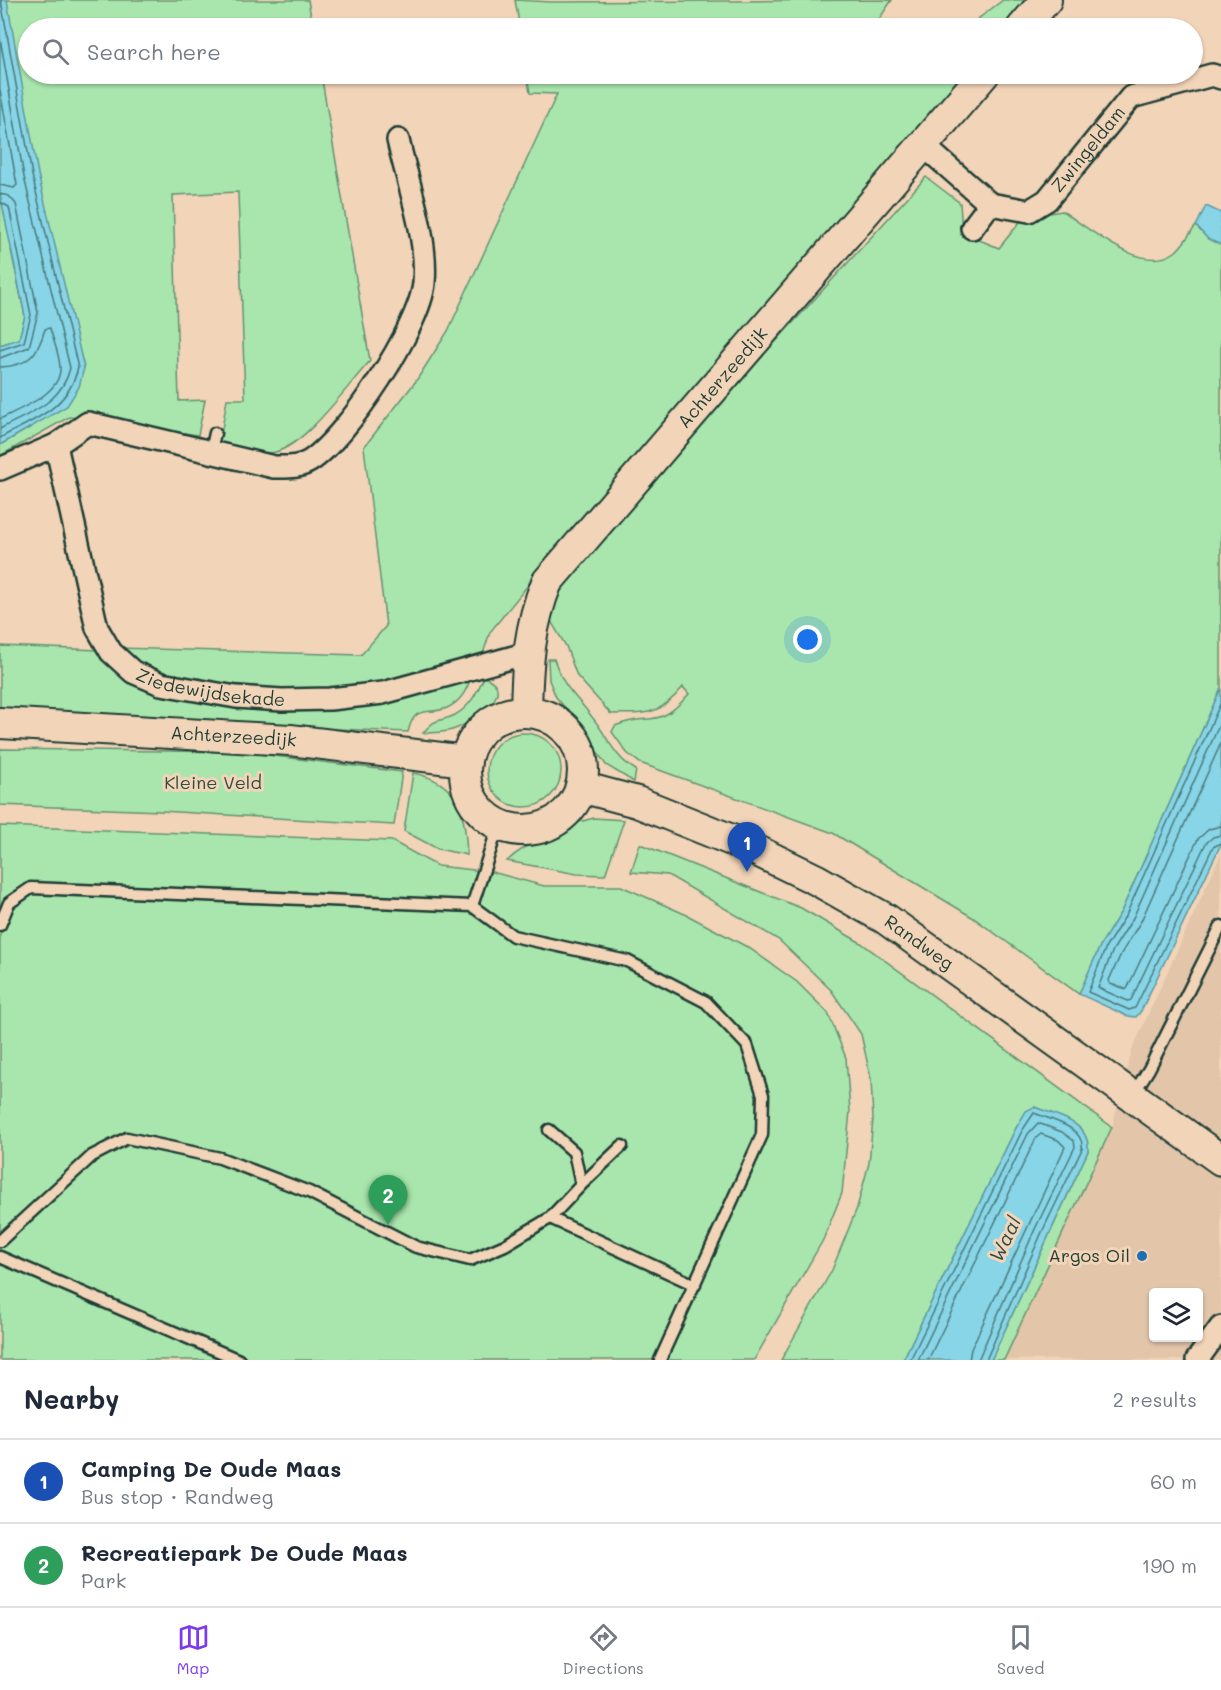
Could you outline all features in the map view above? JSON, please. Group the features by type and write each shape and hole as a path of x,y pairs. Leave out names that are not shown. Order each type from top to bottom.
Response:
{"main road":[{"path":"1031,18 1046,0"},
{"name":"Achterzeedijk","path":"526,712 528,653 534,613 547,582 976,84"},
{"path":"526,712 552,719 572,736 580,752 584,769 581,787 573,805 558,820 539,828 518,830 499,824 478,808 467,786 466,761 471,744 487,725 510,714 526,712"},
{"name":"Achterzeedijk","path":"0,723 290,740 466,761"},
{"name":"Randweg","path":"581,787 657,811 749,847 817,880 886,919 1221,1160"}],"street":[{"name":"Zwingeldam","path":"1203,77 1212,75 1221,78"},
{"name":"Zwingeldam","path":"990,204 1029,211 1047,200 1131,96 1177,84"},
{"path":"0,469 56,445 88,423 213,442 274,467 294,467 310,461 330,442 367,396 405,337 418,308 424,284 423,257 398,140"},
{"path":"923,146 990,204 972,228"},
{"name":"Ziedewijdsekade","path":"56,445 97,628 111,652 133,672 161,684 225,695 282,700 330,699 383,693 528,653"},
{"path":"1197,1360 1221,1327"}],"lane":[{"path":"472,906 499,824"},
{"path":"0,925 9,903 31,888 472,906 513,936 627,961 706,1002 747,1045 763,1095 762,1135 660,1360"},
{"path":"1132,1096 1149,1069 1221,926"},
{"path":"549,1130 574,1152 581,1185"},
{"path":"0,1241 92,1156 127,1138 220,1158 309,1192 416,1247 470,1260 506,1245 550,1218 621,1146"},
{"path":"550,1218 695,1285"},
{"path":"0,1257 239,1360"}],"shaded area":[{"path":"1221,854 1221,1360 1004,1360 1112,1127 1132,1050"}],"green space":[{"path":"0,0 308,0 311,18 18,18 18,84 323,84 370,361 324,415 296,441 283,449 270,453 219,447 227,399 245,399 238,192 173,195 179,401 205,400 198,435 69,417 0,456 0,445 33,426 84,368 76,338 11,250 25,316 19,339 0,345"},
{"path":"515,0 551,2 892,0 880,18 518,18"},
{"path":"1003,0 1028,0 1013,18 979,18"},
{"path":"529,84 956,84 580,521 490,632 482,657 378,686 311,691 185,680 148,670 127,657 119,648 361,655 386,626 364,447 416,381 448,331 557,94 530,93"},
{"path":"926,177 960,203 962,233 999,248 1024,217 1062,211 1117,247 1148,258 1162,258 1175,252 1196,226 1208,239 1221,245 1221,688 1121,912 1101,944 1079,994 972,917 833,833 640,763 627,753 612,732 615,726 661,717 678,706 689,694 683,687 666,704 652,711 611,714 577,676 566,646 549,618 560,592 586,555 666,462"},
{"path":"0,646 99,650 121,675 325,706 472,675 466,690 457,702 447,708 418,714 414,717 408,732 0,715"},
{"path":"548,659 554,659 570,691 598,724 616,753 636,770 634,782 606,765 578,723 556,697 549,680"},
{"path":"484,677 494,683 497,690 495,699 488,707 460,727 441,732 423,733 435,722 455,715 465,707 476,693"},
{"path":"524,733 545,739 555,749 561,770 555,791 545,801 524,807 503,801 493,791 487,770 493,749 503,739"},
{"name":"Kleine Veld","path":"0,749 243,752 402,772 394,825 161,811 0,805"},
{"path":"413,773 429,777 441,784 457,802 464,826 467,855 438,849 404,831"},
{"path":"594,818 624,820 605,875 577,874 507,861 548,835"},
{"path":"0,826 392,841 437,866 492,872 544,886 621,886 687,915 749,948 797,982 828,1013 846,1058 850,1111 842,1193 823,1240 754,1360 0,1360"},
{"path":"640,844 801,908 861,943 1112,1127 1004,1360 991,1360 1088,1151 1068,1120 1034,1107 1016,1128 903,1360 781,1360 832,1270 857,1208 869,1163 873,1119 871,1079 861,1034 831,990 779,940 668,875 631,872"}],"water":[{"path":"0,0 7,0 18,62 18,84 22,84 38,174 84,368 79,387 67,406 0,445 0,345 19,339 25,316 0,194"},
{"path":"1206,206 1221,213 1221,245 1208,239 1196,226"},
{"path":"1221,688 1221,844 1141,1011 1136,1017 1127,1016 1079,994 1101,944 1121,912"},
{"name":"Waal","path":"1034,1107 1062,1117 1078,1126 1084,1133 1088,1151 991,1360 903,1360 1016,1128 1026,1111"}],"place":[{"name":"Camping De Oude Maas","path":"747,872"},
{"name":"Recreatiepark De Oude Maas","path":"388,1225"},
{"name":"Argos Oil","path":"1142,1256"}]}
